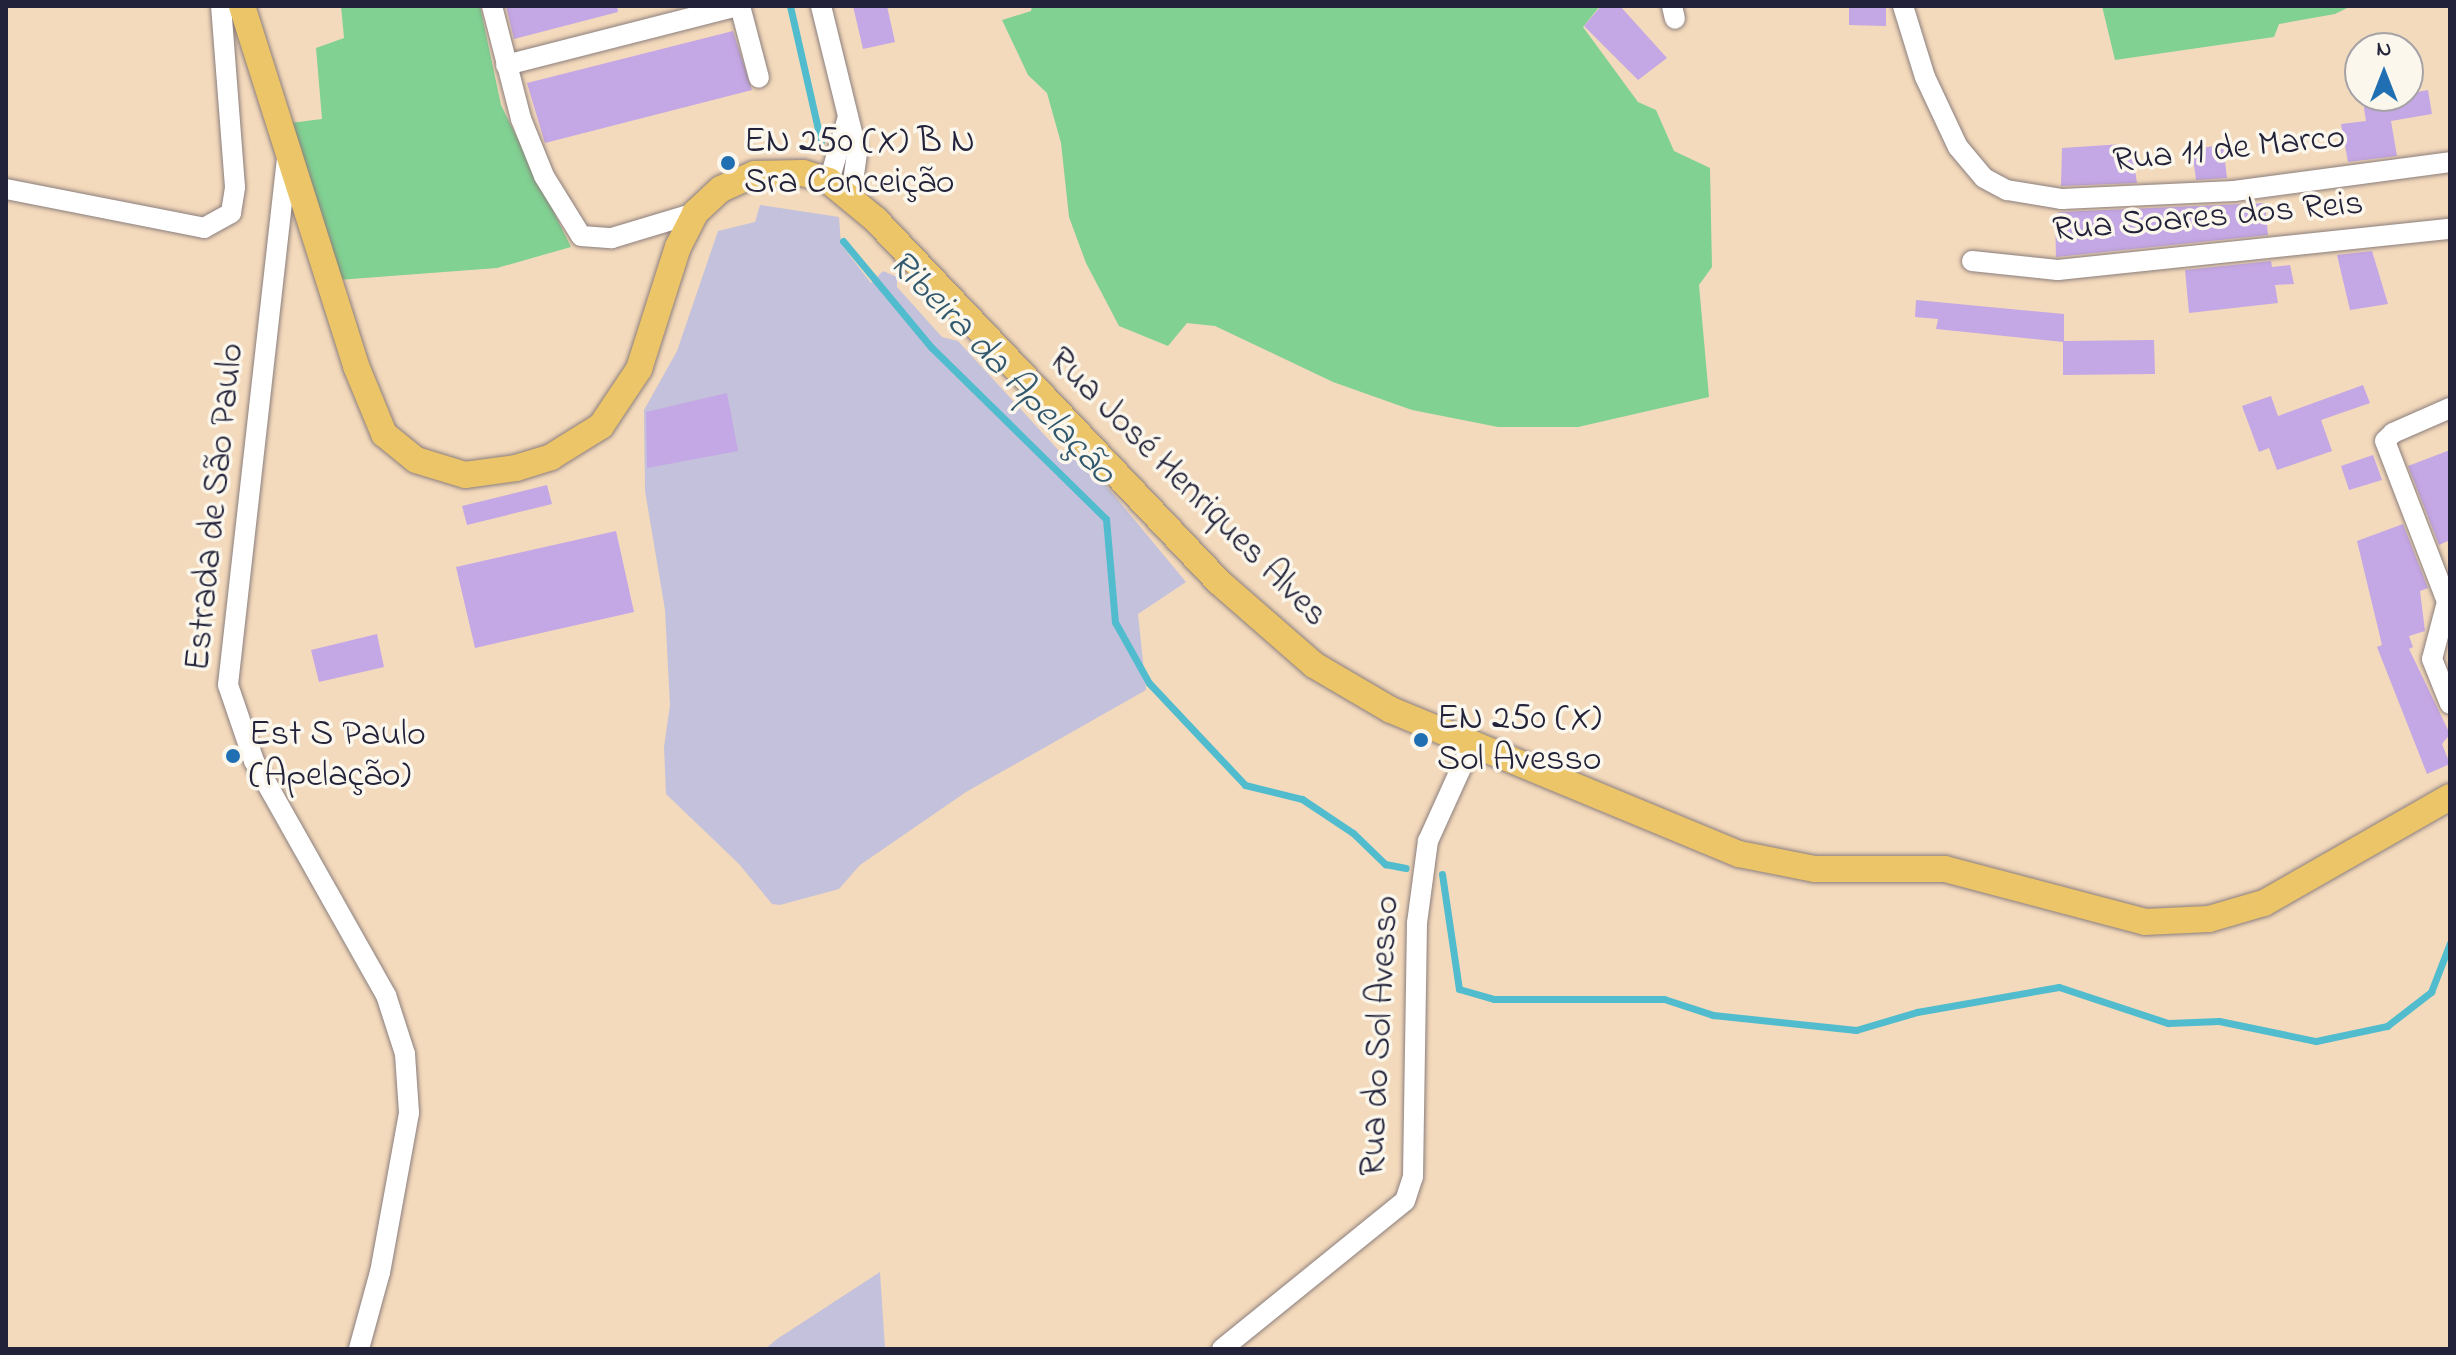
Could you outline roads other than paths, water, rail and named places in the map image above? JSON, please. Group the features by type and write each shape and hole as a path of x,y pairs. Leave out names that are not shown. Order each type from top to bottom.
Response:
{"main road":[{"path":"242,6 326,281 384,434 416,460 465,475 551,457 601,426 639,369 678,247 695,213 721,189 755,174 787,171 829,181"},
{"name":"Rua José Henriques Alves","path":"829,181 851,196 1163,525 1277,637 1354,691 1472,744 1739,854 1815,869 1945,869 2145,922 2209,919 2264,903 2450,797"}],"street":[{"path":"6,189 204,228 231,213 235,187 221,6"},
{"path":"492,6 506,65 544,176 581,236 612,238 695,213"},
{"path":"506,65 739,6 759,78"},
{"path":"821,6 857,153 851,196"},
{"name":"Rua 11 de Marco","path":"1903,6 1925,77 1958,147 1984,178 1999,186 2062,199 2234,191 2450,162"},
{"path":"829,181 848,117"},
{"name":"Estrada de São Paulo","path":"288,154 228,685 254,761 386,995 405,1054 409,1113 380,1272 359,1349"},
{"name":"Rua Soares dos Reis","path":"1972,261 2058,270 2450,229"},
{"path":"2450,408 2393,433 2385,441 2447,602 2432,659 2450,704"},
{"name":"Rua do Sol Avesso","path":"1222,1349 1405,1201 1413,1177 1415,966 1426,854 1472,744"}],"waterway":[{"name":"Ribeira da Apelação","path":"790,6 821,142"},
{"name":"Ribeira da Apelação","path":"843,241 931,347 1106,519 1115,622 1149,683 1245,785 1302,799 1353,833 1385,864 1406,868"},
{"name":"Ribeira da Apelação","path":"1442,874 1459,989 1494,999 1664,999 1713,1015 1856,1030 1917,1012 2059,987 2168,1023 2219,1021 2316,1041 2387,1026 2431,992 2450,943"}],"place":[{"name":"EN 250 (X) B N Sra Conceição","path":"728,163"},
{"name":"EN 250 (X) Sol Avesso","path":"1421,740"},
{"name":"Est S Paulo (Apelação)","path":"233,756"}]}
